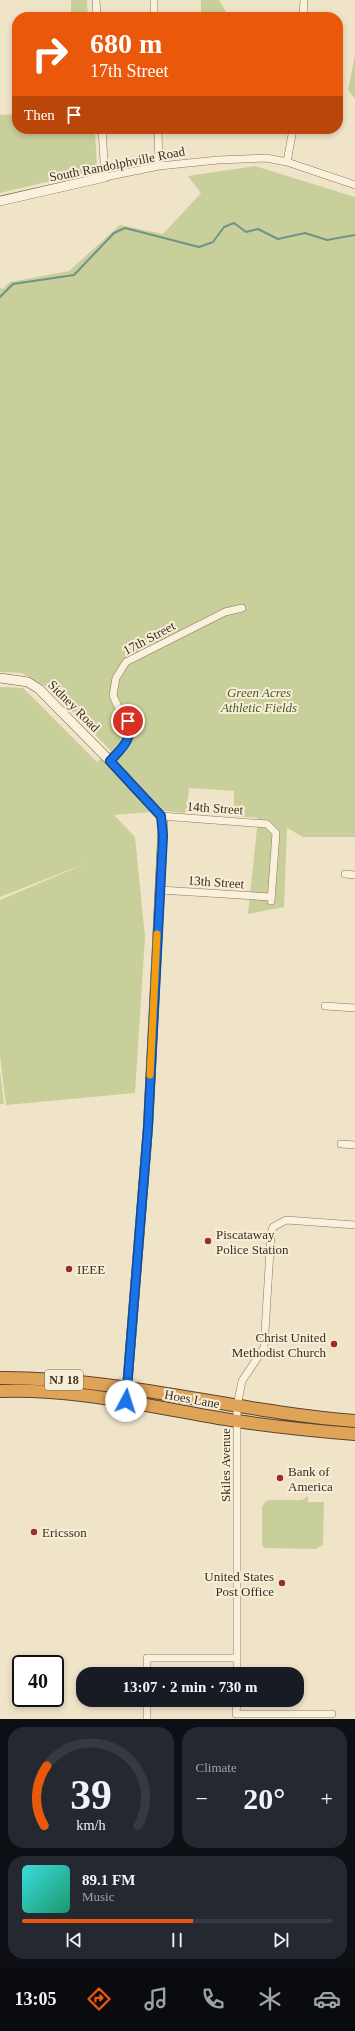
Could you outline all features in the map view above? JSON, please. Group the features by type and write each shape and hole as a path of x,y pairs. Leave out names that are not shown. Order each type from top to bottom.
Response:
{"highway":[{"name":"Hoes Lane","path":"0,1378 43,1379 127,1388 297,1415 355,1421"},
{"name":"Hoes Lane","path":"0,1391 67,1394 126,1401 237,1421 355,1434"}],"street":[{"path":"96,0 97,12"},
{"path":"154,0 154,12"},
{"path":"303,12 304,0"},
{"path":"102,134 105,177"},
{"path":"158,134 160,166"},
{"path":"287,162 292,134"},
{"name":"South Randolphville Road","path":"0,201 160,166 218,160 266,158 287,162 355,185"},
{"name":"17th Street","path":"110,761 123,748 130,734 128,721 113,695 116,678 126,662 224,612 242,608"},
{"name":"Sidney Road","path":"0,678 28,682 39,689 110,761 161,816"},
{"path":"126,1401 148,1127 163,836 161,816"},
{"name":"14th Street","path":"161,816 267,824 276,833 271,899"},
{"path":"345,874 355,875"},
{"name":"13th Street","path":"160,890 271,899"},
{"path":"325,1006 355,1008"},
{"path":"341,1144 355,1145"},
{"name":"Skiles Avenue","path":"237,1667 237,1406 242,1381 264,1348 271,1234 273,1227 286,1220 355,1225"},
{"path":"147,1667 147,1658 237,1658"},
{"path":"147,1707 147,1719"},
{"path":"236,1707 236,1714 332,1714"}],"green space":[{"path":"71,0 87,0 88,12 71,12"},
{"path":"201,0 219,0 226,12 201,12"},
{"path":"355,55 355,99 348,90"},
{"path":"12,114 12,134 95,134 97,170 0,193 0,115"},
{"name":"Green Acres Athletic Fields","path":"255,166 355,197 355,837 303,837 287,828 284,907 248,914 258,818 234,816 234,791 189,788 185,813 164,811 114,815 135,837 145,937 135,1093 6,1105 0,1056 0,900 89,862 0,897 0,687 23,688 97,762 111,751 49,688 21,673 0,672 0,288 3,289 10,282 69,271 120,225 163,234 201,193 188,176"},
{"path":"0,1070 4,1104 0,1104"},
{"path":"308,1496 308,1502 324,1502 323,1545 316,1549 264,1548 262,1544 262,1507 265,1502 269,1500 302,1500"}],"waterway":[{"path":"0,297 13,284 74,275 114,233 125,228 199,247 213,242 224,227 234,223 246,232 258,229 278,239 305,233 327,240 355,235"}],"slow traffic":[{"path":"150,1075 157,934"}],"place":[{"name":"Piscataway Police Station","path":"208,1241"},
{"name":"IEEE","path":"69,1269"},
{"name":"Christ United Methodist Church","path":"334,1344"},
{"name":"Bank of America","path":"280,1478"},
{"name":"Ericsson","path":"34,1532"},
{"name":"United States Post Office","path":"282,1583"}],"route":[{"path":"126,1401 148,1127 163,836 161,816 110,761 123,748 128,739 130,734 130,726 128,721"}]}
